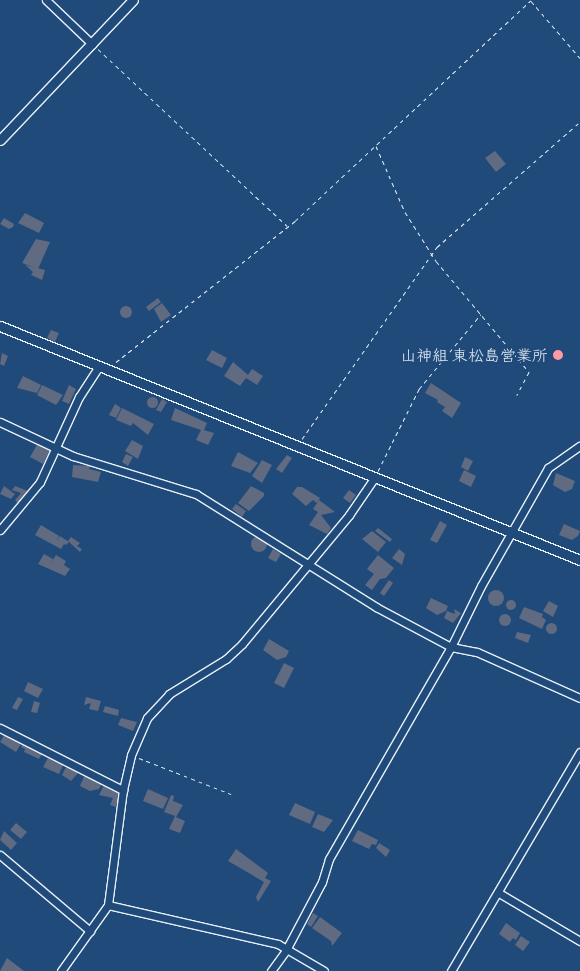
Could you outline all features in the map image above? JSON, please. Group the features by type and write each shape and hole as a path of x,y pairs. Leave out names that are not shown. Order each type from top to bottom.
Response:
{"street":[{"path":"46,0 92,44"},
{"path":"0,140 133,0"},
{"path":"0,326 580,560"},
{"path":"0,530 40,482 79,397 104,367"},
{"path":"0,422 57,448 196,494 309,563 376,607 451,647 476,652 580,698"},
{"path":"271,971 286,950 322,882 329,859 451,647 481,586 548,468 580,446"},
{"path":"60,971 108,905 124,790 131,755 139,732 157,705 169,694 235,652 309,563 374,477"},
{"path":"0,728 124,790"},
{"path":"451,971 499,893 580,752"},
{"path":"0,855 90,931"},
{"path":"499,893 580,941"},
{"path":"108,905 278,944 324,971"}],"path":[{"path":"104,367 288,227 531,0 580,58"},
{"path":"92,44 288,227"},
{"path":"298,445 432,255 580,122"},
{"path":"376,145 405,212 432,255 529,372 517,395"},
{"path":"374,477 419,389 481,314"},
{"path":"131,755 231,794"}],"building":[{"path":"495,151 506,164 496,172 485,158"},
{"path":"25,213 44,223 39,233 18,223"},
{"path":"4,218 14,224 13,227 9,229 0,224"},
{"path":"36,239 50,242 38,269 22,263"},
{"path":"25,265 45,270 42,280 31,275 33,272"},
{"path":"158,298 161,302 149,311 146,307"},
{"path":"162,303 171,315 161,322 154,309"},
{"path":"126,306 132,312 126,318 120,312"},
{"path":"51,330 59,333 55,342 47,338"},
{"path":"212,350 227,358 222,368 206,360"},
{"path":"2,353 8,356 4,366 0,364"},
{"path":"233,362 248,375 252,369 263,376 257,385 246,378 240,386 224,376"},
{"path":"23,376 41,385 37,393 17,388"},
{"path":"431,383 461,403 452,418 442,411 445,407 437,402 438,400 425,393"},
{"path":"42,385 63,395 56,405 37,395"},
{"path":"69,385 76,389 69,404 62,401"},
{"path":"150,397 154,397 157,402 156,406 150,407 147,404 147,400"},
{"path":"162,399 167,402 161,412 156,410"},
{"path":"115,404 121,408 116,418 109,415"},
{"path":"122,408 154,424 148,435 133,423 131,426 116,420"},
{"path":"175,408 207,423 204,430 214,433 208,445 196,440 201,430 171,420"},
{"path":"132,440 143,446 138,459 125,451"},
{"path":"38,443 50,450 43,464 30,457"},
{"path":"238,452 258,463 250,473 231,466"},
{"path":"126,454 133,457 128,466 122,462"},
{"path":"287,455 292,458 282,473 276,469"},
{"path":"465,457 473,461 468,471 461,467"},
{"path":"262,460 272,465 262,483 252,476"},
{"path":"73,465 90,466 89,469 101,472 98,482 72,477"},
{"path":"464,470 476,476 471,487 459,481"},
{"path":"556,473 575,481 572,489 565,492 553,485"},
{"path":"4,486 15,494 11,499 0,494"},
{"path":"15,486 28,491 18,503 15,500 21,493 12,490"},
{"path":"251,486 264,493 264,496 249,511 238,503"},
{"path":"297,487 302,487 320,498 317,503 313,500 306,506 292,494"},
{"path":"349,490 356,495 350,503 343,498"},
{"path":"319,500 335,512 321,515 331,528 327,534 309,525 318,512 313,509"},
{"path":"236,504 246,511 242,517 232,509"},
{"path":"440,521 447,525 437,543 430,540"},
{"path":"564,524 580,531 578,536 572,540 559,535"},
{"path":"41,525 59,536 57,540 60,536 69,542 66,545 64,544 61,549 35,535"},
{"path":"378,528 392,539 390,542 375,531"},
{"path":"372,531 386,542 378,552 362,539"},
{"path":"259,536 267,544 259,552 251,544"},
{"path":"71,537 80,543 77,546 82,549 80,552 68,541"},
{"path":"273,549 281,554 276,562 268,558"},
{"path":"399,549 405,554 402,565 392,558"},
{"path":"44,554 53,559 49,566 56,555 66,561 64,565 70,569 65,576 38,564"},
{"path":"378,555 394,568 386,578 380,579 372,590 365,585 374,574 367,569"},
{"path":"389,580 393,583 384,596 380,593"},
{"path":"496,590 502,592 504,598 502,604 496,606 490,604 488,598 490,592"},
{"path":"431,598 448,606 446,611 437,615 426,608"},
{"path":"511,600 516,605 511,610 506,605"},
{"path":"549,601 558,606 553,617 543,611"},
{"path":"524,607 543,614 542,617 546,620 542,629 519,618"},
{"path":"454,609 461,613 453,623 444,618 447,611 455,614"},
{"path":"507,614 510,615 510,625 503,626 500,625 499,618 500,615"},
{"path":"551,622 557,628 551,634 545,628"},
{"path":"517,632 531,635 528,643 515,638"},
{"path":"269,639 289,651 286,657 277,660 263,650"},
{"path":"284,663 294,668 284,688 274,683"},
{"path":"28,682 43,689 38,698 24,691"},
{"path":"18,697 23,699 17,710 12,708"},
{"path":"86,697 101,701 98,711 89,709 91,703 84,705"},
{"path":"34,701 40,703 37,713 31,712"},
{"path":"105,706 119,710 118,716 103,712"},
{"path":"121,718 137,722 133,731 118,725"},
{"path":"6,732 22,742 16,752 0,742"},
{"path":"24,741 43,752 39,759 24,752 25,749 21,747"},
{"path":"48,758 63,765 59,774 43,767"},
{"path":"67,765 80,771 71,781 62,775"},
{"path":"85,774 102,783 99,789 90,791 80,786"},
{"path":"104,785 119,794 116,807 110,805 113,798 99,795"},
{"path":"148,789 168,798 163,809 143,801"},
{"path":"171,795 174,796 173,801 183,805 176,817 185,821 180,833 169,829 175,816 164,812"},
{"path":"295,803 315,812 310,824 289,815"},
{"path":"318,814 333,820 324,832 312,827"},
{"path":"16,823 27,832 21,839 10,830"},
{"path":"358,830 378,840 376,845 372,844 369,849 352,841"},
{"path":"4,831 17,843 11,850 0,840"},
{"path":"379,843 390,850 386,857 376,848"},
{"path":"236,849 268,873 265,878 271,881 258,902 256,897 264,882 228,861"},
{"path":"313,913 318,916 311,927 307,924"},
{"path":"320,917 342,933 332,946 331,941 312,928"},
{"path":"506,923 520,933 516,940 513,938 510,942 499,934"},
{"path":"521,936 530,942 523,951 515,945"},
{"path":"7,958 24,971 0,971"}],"place":[{"name":"山神組 東松島営業所","path":"558,355"}]}
